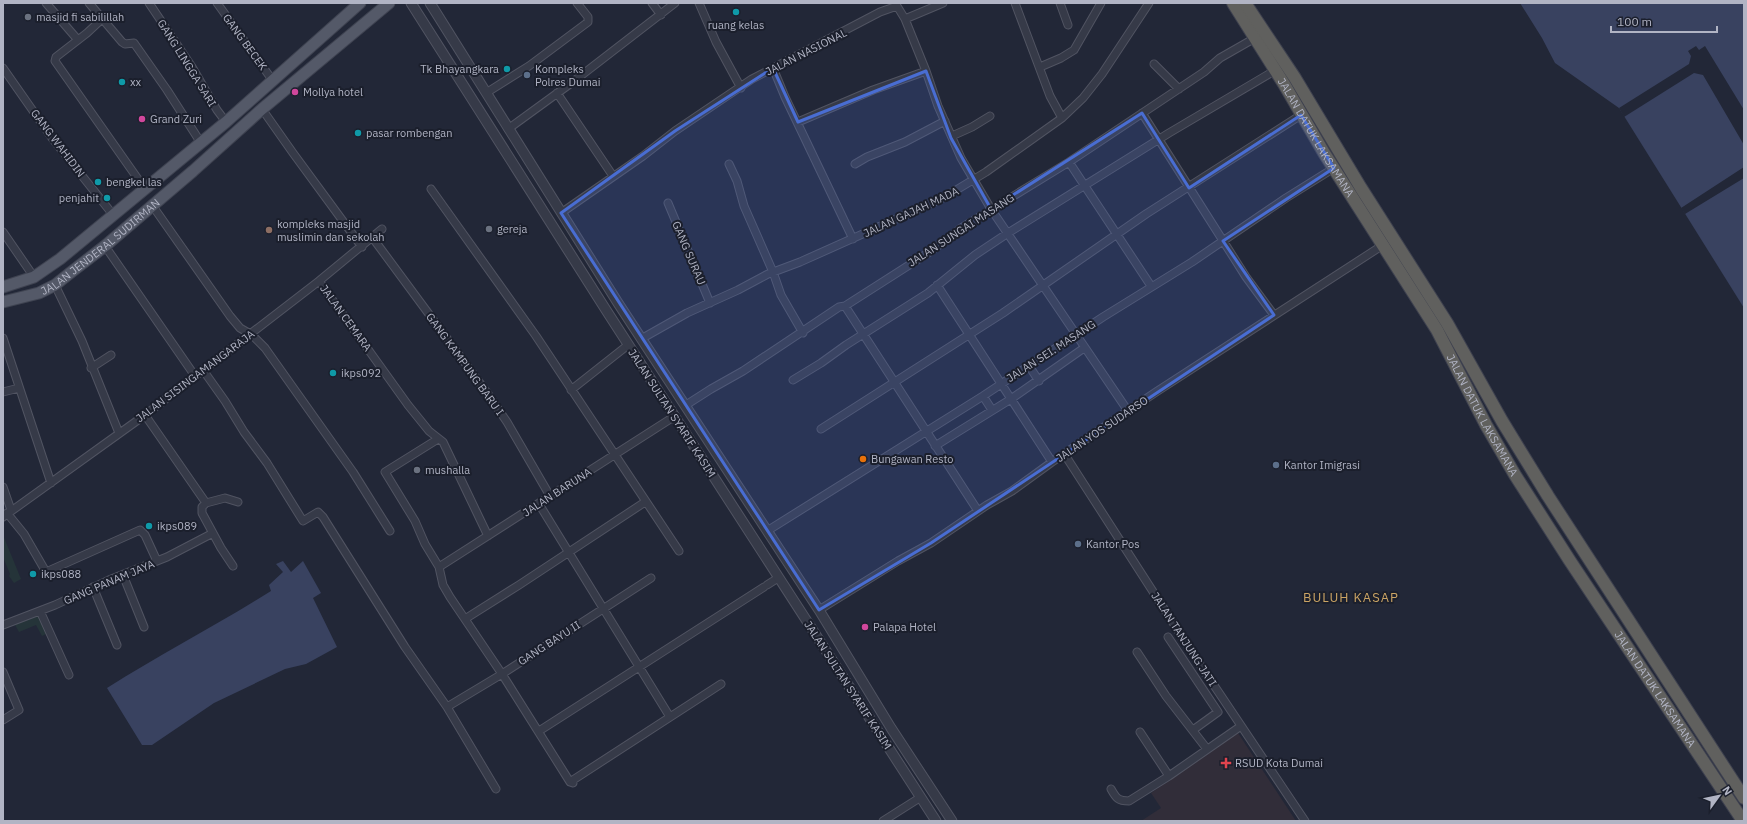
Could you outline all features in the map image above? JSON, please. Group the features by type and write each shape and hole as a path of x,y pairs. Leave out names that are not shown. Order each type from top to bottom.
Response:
{"highway":[{"name":"JALAN DATUK LAKSAMANA","path":"1233,3 1274,72 1284,84 1301,115 1437,330 1486,425 1515,475 1574,567 1743,821"},
{"name":"JALAN DATUK LAKSAMANA","path":"1245,3 1295,78 1361,188 1447,323 1502,421 1548,496 1744,798"},
{"path":"1284,84 1295,78"},
{"path":"1437,330 1447,323"}],"main road":[{"name":"JALAN JENDERAL SUDIRMAN","path":"3,287 34,277 60,259 114,216 226,122 360,3"},
{"name":"JALAN JENDERAL SUDIRMAN","path":"3,302 26,298 55,285 105,246 193,171 262,109 389,3"}],"street":[{"path":"46,3 78,40"},
{"path":"89,3 124,43 134,42 168,90 201,143"},
{"name":"GANG LINGGA SARI","path":"149,3 184,54 226,122"},
{"name":"GANG BECEK","path":"217,3 273,81"},
{"name":"JALAN SULTAN SYARIF KASIM","path":"411,3 628,345 936,821"},
{"name":"JALAN SULTAN SYARIF KASIM","path":"430,3 641,339 686,405 819,610 891,728 952,821"},
{"path":"486,93 534,62 588,22 589,20 577,3"},
{"path":"652,3 661,14"},
{"path":"508,129 675,3"},
{"path":"698,3 716,42 741,88"},
{"path":"905,19 943,3"},
{"path":"1015,3 1050,96 1062,118"},
{"path":"1060,3 1068,25"},
{"path":"1040,67 1061,58 1074,50 1100,3"},
{"name":"JALAN GAJAH MADA","path":"641,339 687,313 773,272 853,239 943,198 974,180 1013,154 1062,118 1083,98 1094,85 1149,3"},
{"name":"JALAN NASIONAL","path":"561,213 643,156 675,131 741,88 752,79 889,8 897,6 905,19 926,71 934,96 961,158 991,209 1128,411"},
{"path":"102,19 56,57 55,61 145,189"},
{"name":"JALAN SUNGAI MASANG","path":"686,405 803,333 839,307 845,306 928,253 961,228 1069,162 1204,72 1220,58 1255,38"},
{"path":"1154,64 1180,88"},
{"name":"GANG WAHIDIN","path":"3,68 52,138 114,216"},
{"path":"773,68 785,98 798,122 853,239"},
{"path":"798,122 873,90 926,71"},
{"path":"793,380 821,364 937,285 1008,233 1159,140 1274,72"},
{"path":"556,93 613,176"},
{"path":"262,109 362,246"},
{"path":"1142,113 1246,277 1274,315"},
{"path":"821,429 1043,286 1116,235 1301,115"},
{"path":"952,136 972,127 990,116"},
{"path":"855,164 867,157 905,142 945,121"},
{"path":"1069,162 1151,286"},
{"path":"728,164 737,181 744,206 773,272 781,295 803,333"},
{"name":"JALAN SEI. MASANG","path":"767,531 1001,384 1075,334 1223,241 1286,198 1334,168"},
{"path":"431,189 536,336 679,552"},
{"name":"GANG SURAU","path":"668,203 710,303"},
{"path":"152,205 230,316 240,328 257,340 265,348 322,426 363,486 390,531"},
{"name":"JALAN SISINGAMANGARAJA","path":"7,513 51,484 145,415 249,335 382,229"},
{"path":"3,232 34,277"},
{"name":"GANG KAMPUNG BARU I","path":"372,237 488,394 507,422 550,496"},
{"name":"JALAN YOS SUDARSO","path":"819,610 898,561 931,544 978,511 1012,491 1128,411 1383,245"},
{"path":"105,246 195,376"},
{"name":"JALAN CEMARA","path":"319,280 408,405 429,431 443,442 488,536"},
{"path":"55,285 82,341 91,368 119,434"},
{"path":"937,285 1052,462"},
{"path":"845,306 978,511"},
{"path":"3,338 51,484"},
{"path":"572,390 628,345"},
{"path":"935,446 1039,381 1084,348"},
{"path":"91,368 112,355"},
{"path":"1029,366 1039,381"},
{"path":"203,370 228,404 244,432 267,463 303,521 318,512 320,513 405,647 447,707 496,789"},
{"path":"3,392 19,388"},
{"path":"982,396 992,410"},
{"path":"145,415 206,503"},
{"name":"JALAN BARUNA","path":"439,567 675,416"},
{"path":"438,439 385,472 415,521 425,544 439,567 443,585 539,731 566,777 573,783 573,780 721,684"},
{"name":"JALAN TANJUNG JATI","path":"1064,455 1241,726 1305,821"},
{"path":"3,487 7,513 24,534 46,572 140,530 145,534 157,562"},
{"path":"233,566 202,513 202,507 206,503 225,498 238,502"},
{"path":"465,619 645,502"},
{"path":"539,504 670,717"},
{"name":"GANG PANAM JAYA","path":"3,625 157,562 213,533"},
{"path":"123,575 144,627"},
{"name":"GANG BAYU II","path":"447,707 502,674 651,578"},
{"path":"539,731 778,578"},
{"path":"93,587 117,645"},
{"path":"40,610 69,675"},
{"path":"1168,637 1218,712 1193,730"},
{"path":"1137,652 1166,696 1207,750"},
{"path":"3,672 19,710 3,720"},
{"path":"1111,789 1117,799 1121,801 1129,801 1169,776 1241,726"},
{"path":"1140,732 1169,776"},
{"path":"883,821 921,798"}],"highlighted area":[{"path":"773,68 798,122 926,71 951,138 991,209 1142,113 1189,188 1301,115 1334,168 1223,241 1274,315 931,543 819,610 561,213 675,131"}],"shaded area":[{"path":"3,535 21,579 14,583 9,576 10,574 3,557"},
{"path":"39,613 48,633 42,636 36,625 19,632 14,623"},
{"name":"RSUD Kota Dumai","path":"1238,733 1296,821 1141,821 1161,808 1151,793"}],"water":[{"path":"1520,3 1744,3 1744,308 1619,108 1555,63 1542,38"},
{"path":"283,561 291,572 303,561 321,593 313,598 337,647 306,664 285,669 214,703 152,745 142,745 107,688 271,591 269,585 283,572 276,564"}],"pier":[{"path":"1696,46 1699,50 1705,46 1744,110 1744,145 1703,75 1694,73 1624,117 1619,108 1689,64 1691,56 1688,51"},
{"path":"1744,167 1744,178 1685,214 1681,208"}],"place":[{"name":"ruang kelas","path":"736,12"},
{"name":"masjid fi sabilillah","path":"28,17"},
{"name":"Tk Bhayangkara","path":"507,69"},
{"name":"Kompleks Polres Dumai","path":"527,75"},
{"name":"xx","path":"122,82"},
{"name":"Mollya hotel","path":"295,92"},
{"name":"Grand Zuri","path":"142,119"},
{"name":"pasar rombengan","path":"358,133"},
{"name":"bengkel las","path":"98,182"},
{"name":"penjahit","path":"107,198"},
{"name":"gereja","path":"489,229"},
{"name":"kompleks masjid muslimin dan sekolah","path":"269,230"},
{"name":"ikps092","path":"333,373"},
{"name":"Bungawan Resto","path":"863,459"},
{"name":"Kantor Imigrasi","path":"1276,465"},
{"name":"mushalla","path":"417,470"},
{"name":"ikps089","path":"149,526"},
{"name":"Kantor Pos","path":"1078,544"},
{"name":"ikps088","path":"33,574"},
{"name":"Palapa Hotel","path":"865,627"},
{"name":"RSUD Kota Dumai","path":"1226,763"}],"district":[{"name":"BULUH KASAP","path":"1351,597"}]}
